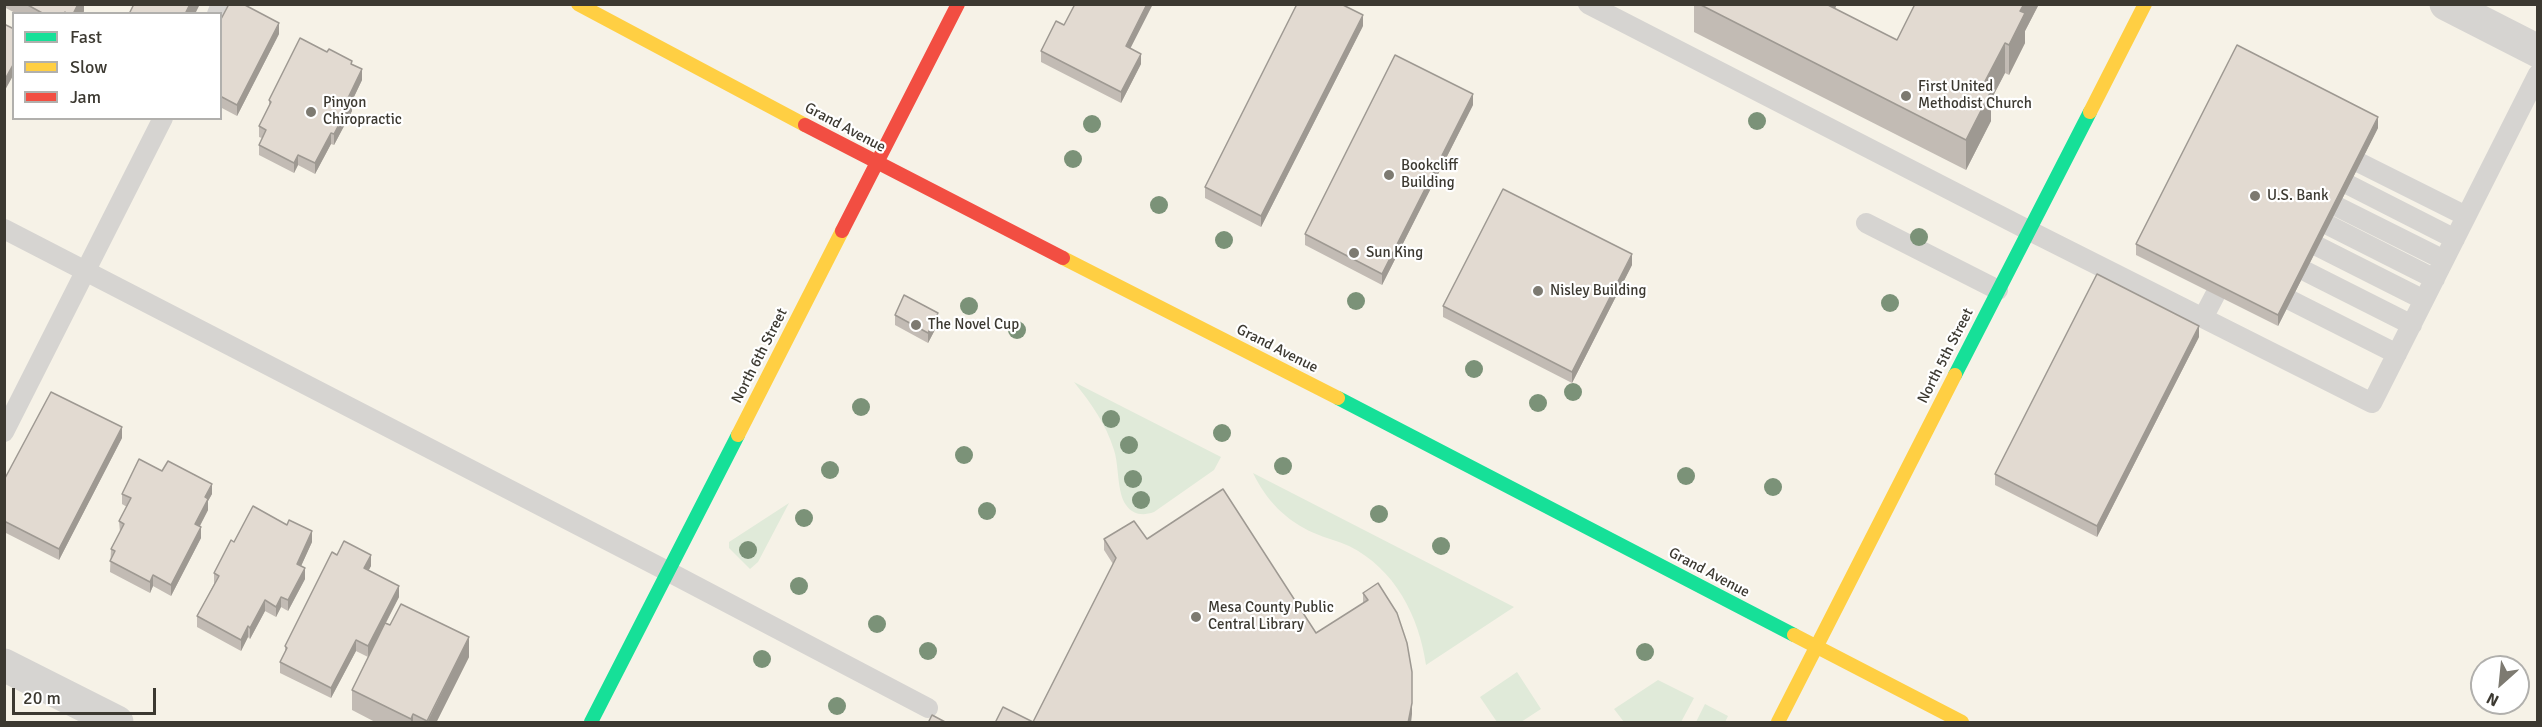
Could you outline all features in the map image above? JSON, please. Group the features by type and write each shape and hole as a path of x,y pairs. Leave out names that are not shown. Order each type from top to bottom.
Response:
{"main road":[{"name":"Grand Avenue","path":"579,4 877,164 1378,419 1962,723"},
{"name":"North 6th Street","path":"591,723 958,4"},
{"name":"North 5th Street","path":"1778,723 2145,4"}],"street":[{"path":"2446,4 2538,51"},
{"path":"4,665 117,723"}],"lane":[{"path":"1588,4 2028,230 2372,403 2538,74"},
{"path":"4,432 162,120"},
{"path":"2360,163 2466,216"},
{"path":"2349,185 2455,239"},
{"path":"2337,207 2444,260"},
{"path":"1866,223 1998,290"},
{"path":"2328,225 2435,279"},
{"path":"4,229 928,708"},
{"path":"2318,246 2424,300"},
{"path":"2305,271 2412,325"},
{"path":"2203,318 2215,295"},
{"path":"2290,300 2397,354"}],"green space":[{"path":"1074,382 1221,457 1214,470 1154,512 1135,513 1123,500 1116,456 1107,431"},
{"path":"1253,473 1514,607 1426,665 1423,647 1411,612 1392,581 1379,567 1349,546 1318,535 1286,516 1264,492"},
{"path":"789,503 758,562 750,569 729,548 729,542"},
{"path":"1517,672 1541,709 1521,722 1497,722 1480,697"},
{"path":"1658,680 1694,698 1681,722 1624,722 1614,709"},
{"path":"1705,704 1728,716 1725,722 1696,722"}],"building":[{"path":"26,4 78,4 74,12 40,12"},
{"path":"134,4 190,4 186,12 130,12"},
{"path":"229,4 243,4 279,23 237,105 222,97 222,17"},
{"path":"1075,4 1147,4 1126,46 1141,54 1121,92 1041,51 1056,21 1064,25"},
{"path":"1297,4 1341,4 1363,15 1261,216 1205,187"},
{"name":"First United Methodist Church","path":"1699,4 1826,4 1897,40 1915,4 2024,4 2020,11 2025,13 2009,45 2005,43 1982,87 1991,91 1966,140"},
{"path":"4,24 12,28 12,67 4,81"},
{"name":"Pinyon Chiropractic","path":"300,38 327,52 329,49 362,69 348,98 352,100 315,163 298,155 294,163 259,145 266,130 259,126 271,102 269,100"},
{"name":"U.S. Bank","path":"2237,45 2378,117 2278,315 2136,244"},
{"name":"Bookcliff Building","path":"1395,55 1473,94 1382,274 1305,234"},
{"name":"Nisley Building","path":"1503,189 1632,254 1572,372 1443,306"},
{"path":"2097,274 2199,326 2097,526 1995,474"},
{"path":"904,295 938,313 928,333 895,315"},
{"path":"51,392 122,427 59,549 4,521 4,480"},
{"path":"139,459 162,471 168,461 212,484 205,497 208,499 195,524 201,527 171,585 153,575 150,582 110,561 115,551 111,549 124,524 119,521 131,498 122,494"},
{"name":"Mesa County Public Central Library","path":"1223,489 1316,633 1368,600 1363,593 1378,583 1397,613 1407,643 1412,672 1412,703 1408,723 995,723 1003,707 1033,722 1116,558 1104,539 1134,521 1147,539"},
{"path":"253,506 287,525 289,520 312,531 297,564 305,568 288,600 281,597 276,607 265,600 241,640 197,616 219,576 214,573 231,540 234,542"},
{"path":"344,541 371,555 364,568 399,586 368,646 356,640 331,688 280,662 287,648 285,646 332,552 337,555"},
{"path":"401,604 469,637 427,721 413,714 411,719 352,690 385,623 390,625"},
{"path":"932,715 947,723 928,723"}],"traffic: fast":[{"path":"1955,375 2090,112"},
{"path":"1338,398 1794,635"},
{"path":"591,722 738,435"}],"traffic: slow":[{"path":"578,4 805,125"},
{"path":"2090,112 2145,4"},
{"path":"738,435 842,231"},
{"path":"1063,258 1338,398"},
{"path":"1778,722 1955,375"},
{"path":"1794,635 1962,722"}],"traffic: jam":[{"path":"842,231 958,4"},
{"path":"805,125 1063,258"}],"place":[{"name":"First United Methodist Church","path":"1906,96"},
{"name":"Pinyon Chiropractic","path":"311,112"},
{"name":"Bookcliff Building","path":"1389,175"},
{"name":"U.S. Bank","path":"2255,196"},
{"name":"Sun King","path":"1354,253"},
{"name":"Nisley Building","path":"1538,291"},
{"name":"The Novel Cup","path":"916,325"},
{"name":"Mesa County Public Central Library","path":"1196,617"}]}
